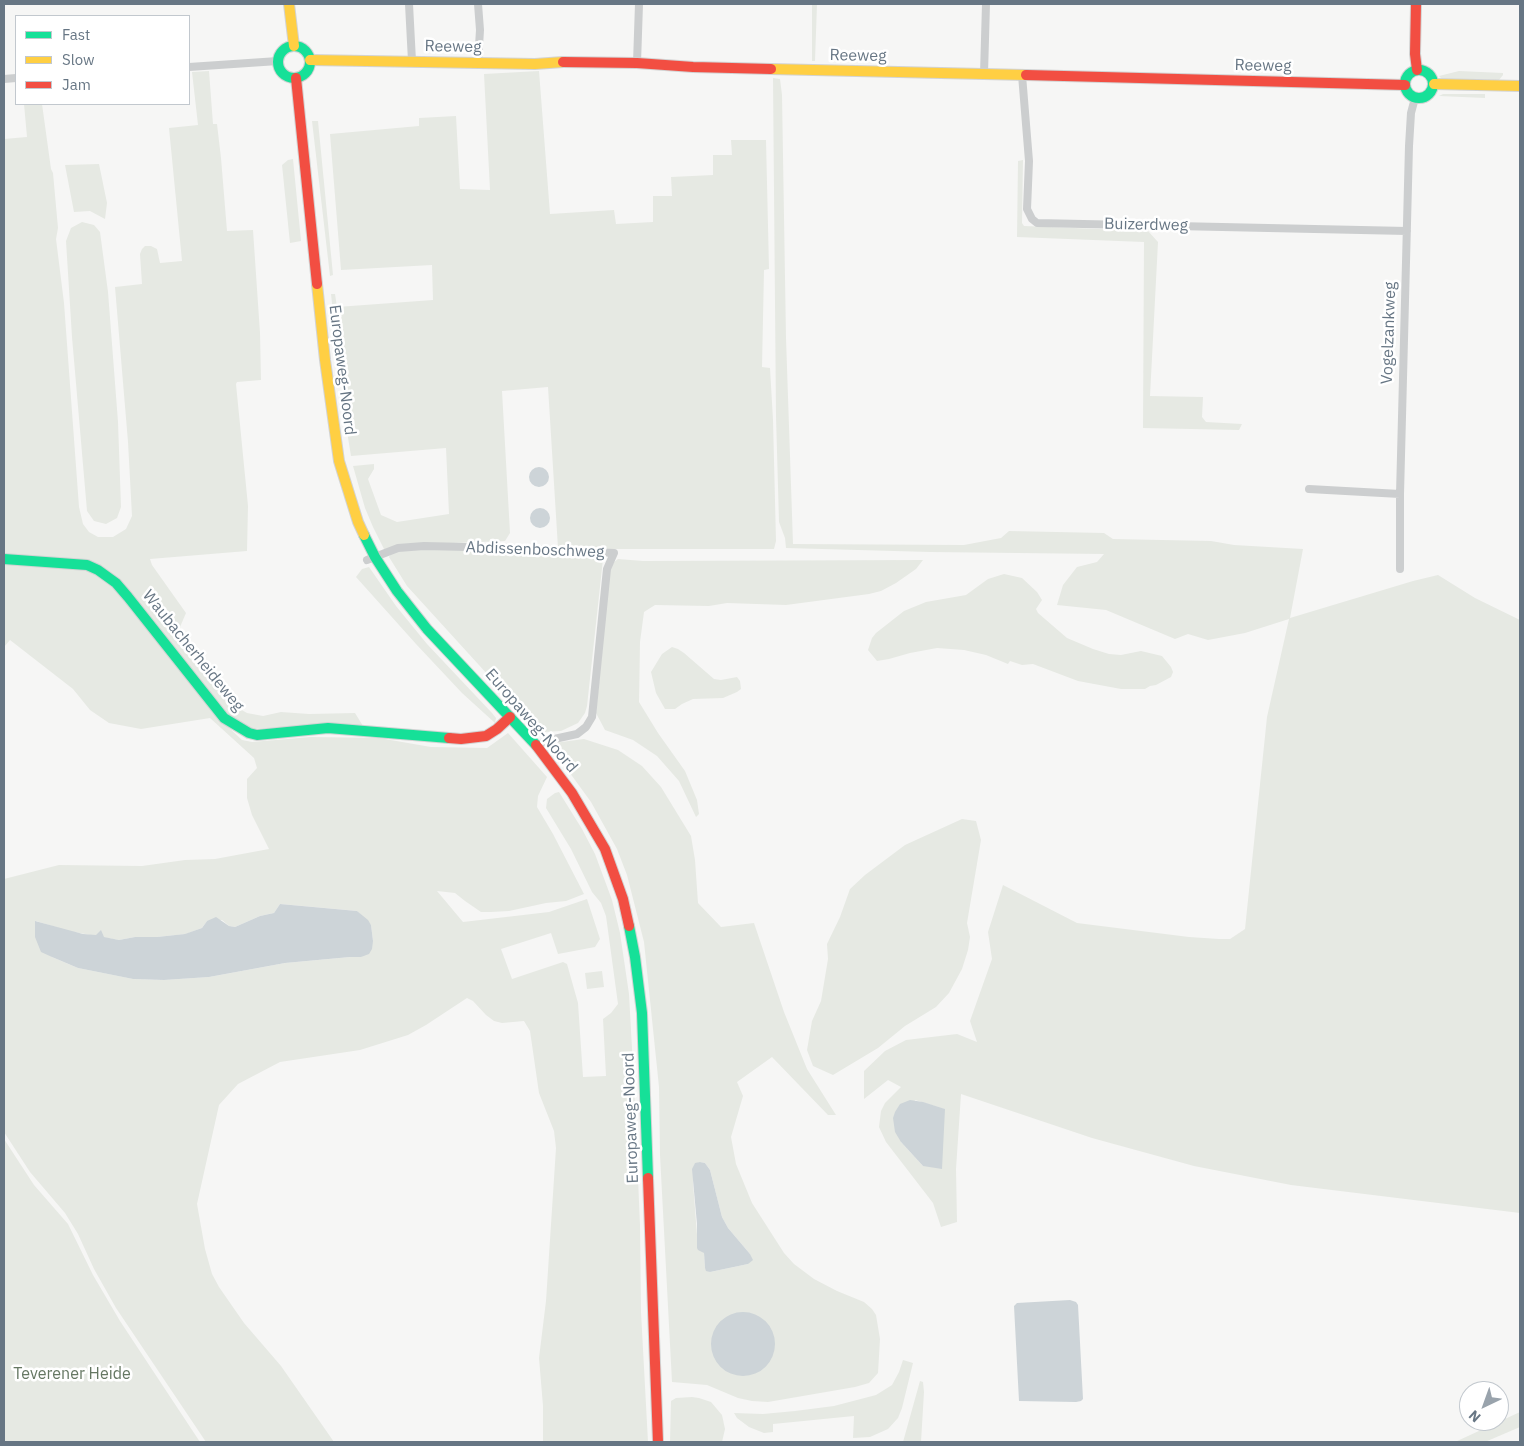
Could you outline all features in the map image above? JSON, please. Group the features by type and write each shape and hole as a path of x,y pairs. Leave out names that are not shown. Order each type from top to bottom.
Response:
{"street":[{"path":"289,4 294,46"},
{"path":"410,4 412,61"},
{"path":"478,4 480,30 478,62"},
{"path":"637,63 639,4"},
{"path":"984,74 986,4"},
{"path":"1416,4 1415,54 1417,70"},
{"path":"294,46 303,48 310,60 308,70 301,77 296,78 283,74 278,61 285,49 294,46"},
{"name":"Reeweg","path":"310,60 535,64 568,62 637,63 693,67 1358,82 1405,85"},
{"path":"190,66 278,61"},
{"path":"1417,70 1426,72 1433,79 1434,84 1431,92 1424,98 1415,98 1409,94 1405,85 1410,74 1417,70"},
{"name":"Buizerdweg","path":"1022,75 1029,161 1027,209 1032,219 1037,223 1407,231"},
{"name":"Europaweg-Noord","path":"296,78 334,432 355,514 371,559 427,629 538,747 572,793 605,849 623,899 635,957 642,1013 658,1442"},
{"path":"1434,84 1520,86"},
{"name":"Vogelzankweg","path":"1400,568 1400,494 1410,132 1411,113 1415,98"},
{"path":"1309,489 1400,494"},
{"name":"Abdissenboschweg","path":"371,559 398,548 424,546 614,553 607,569 592,717 586,727 577,734 545,741 538,747"},
{"name":"Waubacherheideweg","path":"4,559 87,565 98,570 116,583 128,596 224,718 249,733 257,735 328,728 461,739 479,738 497,729 510,717"}],"green space":[{"path":"812,4 817,4 815,61 812,61"},
{"path":"209,71 213,124 217,124 221,158 227,231 253,230 260,333 261,380 237,382 236,384 248,506 247,551 150,559 152,565 186,613 180,627 184,638 233,705 247,713 263,716 281,712 309,714 355,713 363,726 331,724 252,729 236,723 221,709 211,711 242,740 252,742 311,737 379,738 431,747 487,748 508,733 547,777 538,796 537,807 584,894 566,901 509,911 481,912 455,893 437,891 463,922 549,912 587,899 600,939 595,947 558,954 551,933 501,949 512,979 563,962 567,964 578,1003 583,1077 606,1076 603,1019 618,1004 606,916 601,903 592,892 571,849 546,808 547,799 559,792 582,829 595,854 612,900 620,933 629,994 648,1442 543,1442 543,1406 539,1358 546,1301 556,1148 554,1131 539,1093 530,1031 524,1021 502,1023 494,1021 473,1001 467,998 408,1035 360,1050 280,1062 238,1084 219,1105 197,1204 205,1249 212,1274 244,1323 281,1366 334,1442 206,1442 116,1308 94,1269 78,1234 65,1213 30,1172 4,1132 4,879 59,865 142,866 185,860 215,859 269,849 252,815 247,798 247,779 257,768 254,758 210,718 141,729 109,723 90,710 73,689 10,640 4,647 4,139 27,137 24,105 42,105 53,173 58,228 56,239 64,303 79,507 83,524 89,532 98,537 113,537 126,529 132,516 115,287 142,284 140,254 145,246 157,249 160,263 182,261 169,128 198,125 192,72","holes":["280,904 357,911 371,925 373,941 361,957 285,963 209,977 164,980 133,979 78,968 52,957 36,921 68,931 119,940 135,937 186,934 202,928 207,921 222,920 229,926 235,927 260,916 274,913"]},
{"path":"539,71 550,214 614,210 616,224 653,222 653,196 672,196 671,177 713,175 713,155 732,155 731,140 766,140 769,269 764,270 762,367 770,368 776,541 774,549 558,548 548,387 502,391 510,533 505,541 400,545 385,551 373,527 365,508 353,466 374,464 374,469 368,479 381,515 397,522 449,514 446,448 351,456 344,413 331,294 335,294 337,307 433,300 432,265 341,270 330,134 419,126 419,118 456,116 460,189 490,190 484,74"},
{"path":"1459,71 1503,73 1503,75 1499,80 1442,79 1439,76"},
{"path":"773,78 780,79 782,95 786,338 793,544 964,545 1001,538 1009,531 1104,533 1113,539 1211,541 1234,545 1303,549 1290,618 1438,575 1475,598 1520,620 1520,1213 1291,1185 1194,1166 1092,1138 961,1094 956,1169 957,1222 941,1227 933,1203 886,1142 879,1127 881,1111 885,1103 901,1087 888,1080 864,1099 864,1071 885,1051 906,1040 957,1034 977,1042 970,1021 992,959 988,932 1003,885 1077,923 1219,939 1230,939 1245,929 1267,717 1289,619 1245,633 1208,640 1188,634 1175,639 1106,610 1057,605 1063,585 1077,567 1097,562 1104,554 786,548 785,538 779,522 776,416","holes":["915,1100 944,1109 923,1166 901,1142"]},
{"path":"1443,94 1485,94 1485,98 1439,96"},
{"path":"312,121 318,121 333,275 330,276"},
{"path":"293,159 301,241 290,243 282,165 288,160"},
{"path":"1023,160 1022,223 1024,226 1148,231 1158,242 1150,396 1203,397 1202,417 1206,422 1242,424 1239,430 1143,428 1144,242 1017,237 1018,161"},
{"path":"99,164 107,203 105,219 90,211 74,212 65,165"},
{"path":"82,222 94,225 100,232 108,292 118,422 121,507 117,518 106,524 94,521 87,511 72,337 66,241 71,228"},
{"path":"404,549 508,550 520,554 603,559 587,706 585,713 578,723 561,731 539,731 407,586 389,557 392,552"},
{"path":"618,559 643,561 923,560 916,569 896,583 881,591 869,594 786,605 727,603 709,606 655,605 644,612 640,642 639,702 685,771 697,800 699,814 696,817 679,781 657,756 633,740 605,730 596,713 610,570"},
{"path":"369,567 396,606 427,644 492,713 496,718 495,723 462,693 356,577 362,569"},
{"path":"1004,574 1022,578 1037,592 1042,600 1036,609 1038,613 1067,638 1109,654 1121,655 1141,651 1162,656 1171,667 1173,672 1171,677 1145,689 1121,689 1078,681 1033,664 1022,665 1010,661 1008,664 986,655 964,650 937,648 877,661 868,650 876,633 904,611 926,602 966,595 988,579"},
{"path":"672,647 684,653 714,679 721,680 737,677 740,681 741,689 723,698 693,699 675,709 665,709 656,693 651,672 662,654"},
{"path":"584,739 618,750 642,766 661,787 691,836 698,903 721,927 754,923 784,1012 807,1069 836,1115 828,1115 772,1057 737,1082 743,1096 731,1137 736,1164 752,1203 784,1253 794,1264 814,1279 864,1302 876,1315 880,1339 878,1373 869,1383 768,1402 738,1398 707,1385 672,1382 660,1155 659,1087 644,942 627,875 617,849 591,802 551,747 554,743","holes":["700,1162 705,1163 710,1170 722,1217 728,1228 750,1254 748,1264 710,1272 705,1268 704,1253 697,1235 693,1183 694,1165"]},
{"path":"962,819 976,821 981,840 967,923 970,937 968,950 962,969 949,993 936,1007 905,1026 878,1048 833,1075 813,1066 807,1050 812,1021 821,1001 828,959 827,944 840,917 850,889 865,875 905,845"},
{"path":"602,971 604,987 587,989 585,973"},
{"name":"Teverener Heide","path":"4,1139 34,1185 68,1224 93,1275 120,1321 200,1442 4,1442"},
{"path":"903,1360 913,1363 898,1418 888,1429 870,1437 853,1438 854,1416 773,1424 773,1432 764,1433 749,1427 737,1418 734,1413 763,1414 795,1411 834,1406 876,1395 892,1385"},
{"path":"920,1381 923,1382 924,1392 921,1442 903,1442"},
{"path":"692,1397 711,1402 722,1415 725,1429 722,1442 670,1442 671,1401 676,1398"},
{"path":"1520,1412 1520,1427 1485,1442 1455,1442 1479,1431 1509,1431 1509,1417"}],"shaded area":[{"path":"539,467 546,470 549,477 546,484 539,487 532,484 529,477 532,470"},
{"path":"536,508 544,508 550,514 550,522 544,528 536,528 530,522 530,514"},
{"path":"280,904 357,911 371,925 372,949 369,954 361,957 285,963 209,977 164,980 133,979 78,968 52,957 41,952 35,937 35,921 83,934 96,935 101,930 104,937 119,940 135,937 185,934 202,928 207,921 216,917 229,926 235,927 260,916 274,913"},
{"path":"910,1100 945,1109 942,1169 923,1166 901,1142 895,1132 893,1118 895,1112 900,1104"},
{"path":"695,1163 705,1163 710,1170 722,1217 728,1228 753,1260 748,1264 710,1272 706,1271 704,1253 697,1248 697,1224 692,1169"},
{"path":"1070,1300 1078,1305 1083,1399 1076,1402 1019,1401 1014,1306 1017,1303"},
{"path":"743,1312 761,1318 769,1326 775,1344 769,1362 761,1370 743,1376 725,1370 717,1362 711,1344 717,1326 725,1318"}],"traffic: fast":[{"path":"294,46 300,47 305,51 309,56 310,62 309,68 305,73 300,77 294,78 288,77 283,73 279,68 278,62 279,56 283,51 288,47 294,46"},
{"path":"1419,70 1429,74 1433,84 1429,94 1419,98 1409,94 1405,84 1409,74 1419,70"},
{"path":"364,535 375,557 397,591 427,629 536,745"},
{"path":"4,559 87,565 98,570 116,583 128,597 224,718 249,733 257,735 328,728 449,738"},
{"path":"629,926 642,1013 648,1178"}],"traffic: slow":[{"path":"289,4 294,46"},
{"path":"310,60 535,64 563,62"},
{"path":"771,69 1026,75"},
{"path":"1434,84 1520,86"},
{"path":"317,284 339,461 358,522 364,535"}],"traffic: jam":[{"path":"1416,4 1415,54 1417,70"},
{"path":"563,62 771,69"},
{"path":"1026,75 1405,85"},
{"path":"296,78 317,284"},
{"path":"449,738 461,739 486,736 510,717"},
{"path":"536,745 572,793 605,849 623,899 629,926"},
{"path":"648,1178 658,1442"}]}
